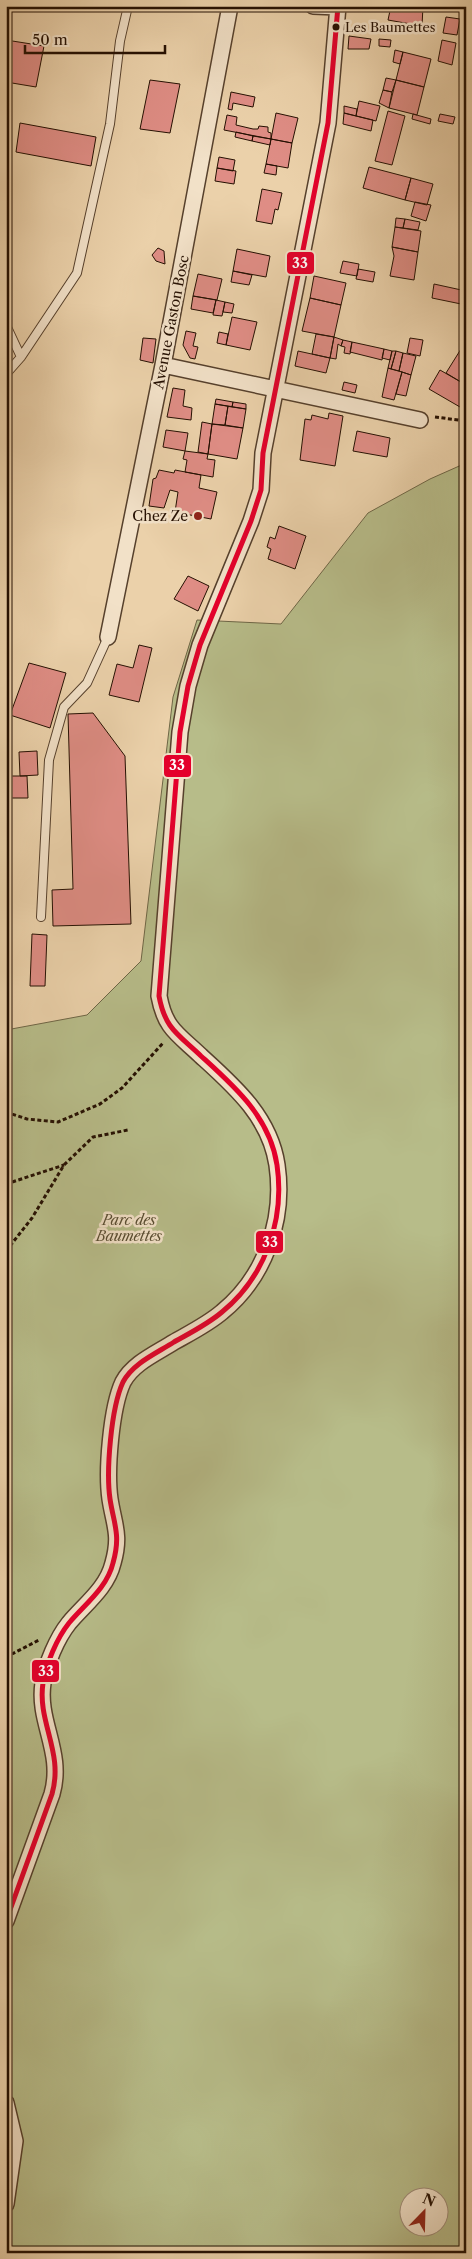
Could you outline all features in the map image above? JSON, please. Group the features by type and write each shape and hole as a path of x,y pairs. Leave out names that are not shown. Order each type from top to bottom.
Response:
{"street":[{"name":"Avenue Gaston Bosc","path":"108,637 163,365 230,6"},
{"path":"6,1921 52,1794 56,1776 56,1761 43,1708 43,1679 63,1632 108,1578 117,1549 116,1522 109,1494 110,1453 116,1407 122,1385 128,1375 139,1364 210,1322 234,1302 253,1278 262,1262 275,1224 278,1191 277,1164 262,1122 236,1088 174,1034 164,1015 159,996 180,732 188,686 200,646 251,521 261,490 263,453 328,123 338,7 313,6"},
{"path":"163,365 420,420"},
{"path":"6,2103 15,2141 6,2204"}],"lane":[{"path":"6,374 21,357 77,273 110,124 120,41 128,6"},
{"path":"466,31 466,49"},
{"path":"6,325 21,357"},
{"path":"41,917 49,760 64,707 87,683 108,637"}],"path":[{"path":"420,420 432,416 466,421"},
{"path":"6,1112 27,1119 58,1122 100,1104 122,1088 156,1048 174,1034"},
{"path":"6,1251 32,1218 64,1165 93,1137 128,1130"},
{"path":"6,1184 64,1165"},
{"path":"6,1666 12,1654 44,1638"}],"green space":[{"name":"Parc des Baumettes","path":"466,463 466,2253 6,2253 6,1030 87,1015 141,961 173,697 197,620 281,624 368,513 430,479"}],"building":[{"path":"391,6 423,6 422,26 388,20"},
{"path":"446,17 460,19 457,35 443,33"},
{"path":"349,36 371,39 369,49 348,49"},
{"path":"379,39 391,40 390,47 379,46"},
{"path":"6,40 44,46 36,87 6,82"},
{"path":"442,40 456,43 452,65 438,61"},
{"path":"395,50 403,52 400,64 393,62"},
{"path":"403,52 431,59 424,87 396,80"},
{"path":"386,78 396,80 392,92 383,90"},
{"path":"150,80 180,84 170,133 140,129"},
{"path":"396,80 424,87 417,115 389,108"},
{"path":"383,90 392,92 389,108 379,103"},
{"path":"231,92 255,97 253,107 233,103 232,110 228,109"},
{"path":"359,101 380,106 376,121 356,116"},
{"path":"344,106 357,109 356,116 344,113"},
{"path":"388,111 405,116 392,165 375,161"},
{"path":"276,113 298,118 292,143 271,139"},
{"path":"344,113 373,120 371,131 343,124"},
{"path":"413,114 431,119 430,124 412,119"},
{"path":"440,114 455,117 453,124 438,121"},
{"path":"227,115 237,117 236,125 253,129 258,129 259,126 268,127 271,139 224,130"},
{"path":"20,123 96,137 91,166 16,152"},
{"path":"236,132 253,136 252,141 235,137"},
{"path":"253,136 271,139 270,145 252,141"},
{"path":"271,139 292,143 288,168 266,164"},
{"path":"219,157 235,160 233,171 217,168"},
{"path":"266,164 277,166 276,175 264,173"},
{"path":"369,167 411,178 405,200 363,188"},
{"path":"217,168 236,171 234,184 215,181"},
{"path":"411,178 433,184 427,205 405,200"},
{"path":"262,189 282,193 278,210 275,209 272,224 256,221"},
{"path":"415,202 431,205 426,221 411,216"},
{"path":"396,218 405,219 403,228 395,227"},
{"path":"405,219 420,222 418,230 403,228"},
{"path":"395,227 421,231 418,252 392,247"},
{"path":"392,247 418,252 414,280 390,276 394,256"},
{"path":"158,248 164,251 165,264 156,261 152,255"},
{"path":"237,249 270,256 266,277 233,271"},
{"path":"343,261 359,264 357,276 340,273"},
{"path":"358,269 375,272 373,282 356,279"},
{"path":"233,271 252,275 249,285 231,282"},
{"path":"198,274 222,279 217,300 193,296"},
{"path":"314,276 346,283 341,305 310,298"},
{"path":"434,284 466,291 466,305 432,298"},
{"path":"193,296 216,300 213,313 191,309"},
{"path":"310,298 341,305 334,337 302,331"},
{"path":"216,300 225,302 222,316 213,315"},
{"path":"225,302 234,304 232,313 223,312"},
{"path":"232,317 257,322 250,350 226,345"},
{"path":"186,331 196,333 193,346 198,347 195,359 190,358 183,345"},
{"path":"219,332 228,334 226,345 217,343"},
{"path":"316,334 334,337 330,358 312,354"},
{"path":"334,337 343,340 341,346 338,344 336,359 330,358"},
{"path":"143,338 156,339 153,363 140,360"},
{"path":"410,338 423,340 420,356 407,353"},
{"path":"343,340 352,342 350,354 344,353 345,347 341,346"},
{"path":"466,341 466,385 446,373"},
{"path":"352,342 384,349 382,360 350,352"},
{"path":"384,349 392,351 390,360 382,358"},
{"path":"298,351 330,358 326,373 295,366"},
{"path":"392,351 396,351 391,369 388,368"},
{"path":"396,351 403,353 399,371 391,369"},
{"path":"403,353 416,356 411,375 399,371"},
{"path":"388,368 402,372 394,400 382,397"},
{"path":"440,370 466,385 466,397 460,407 429,389"},
{"path":"402,372 411,375 406,396 396,394"},
{"path":"344,382 357,385 355,393 342,390"},
{"path":"173,388 185,390 183,406 192,408 191,420 167,417"},
{"path":"216,399 233,402 232,407 215,404"},
{"path":"233,402 246,404 246,409 232,407"},
{"path":"215,404 228,406 225,425 212,424"},
{"path":"228,406 246,409 243,428 225,425"},
{"path":"329,413 343,416 335,466 300,460 305,419 311,420 312,415 328,419"},
{"path":"202,422 212,424 208,454 198,452"},
{"path":"212,424 243,428 237,459 208,454"},
{"path":"166,430 188,433 185,451 163,447"},
{"path":"357,431 390,438 387,457 353,451"},
{"path":"185,451 208,454 207,459 215,460 213,477 185,472 187,460 183,459"},
{"path":"159,470 174,473 175,470 201,475 199,488 217,492 211,519 175,512 178,492 170,490 164,508 149,506 153,479 156,478"},
{"path":"279,526 306,536 295,569 268,559 271,549 267,547 270,537 275,539"},
{"path":"188,576 209,586 198,611 174,599"},
{"path":"139,645 152,648 139,702 109,695 117,664 133,668"},
{"path":"29,663 66,673 50,728 10,715"},
{"path":"93,713 125,756 131,924 53,926 52,890 73,889 68,714"},
{"path":"37,751 38,775 20,776 19,752"},
{"path":"10,776 27,776 28,798 11,798"},
{"path":"32,934 47,935 45,986 30,986"}],"transit line":[{"name":"33","path":"6,1921 52,1794 55,1779 53,1751 42,1697 47,1668 56,1644 65,1629 101,1588 113,1563 117,1537 110,1499 109,1457 115,1407 123,1382 127,1375 139,1364 211,1320 237,1298 250,1282 269,1246 278,1206 277,1165 273,1148 259,1117 238,1091 179,1036 169,1024 159,996 180,732 188,686 200,645 251,521 261,490 263,453 328,123 338,6"}],"place":[{"name":"Les Baumettes","path":"336,27"},
{"name":"Chez Ze","path":"198,516"}]}
